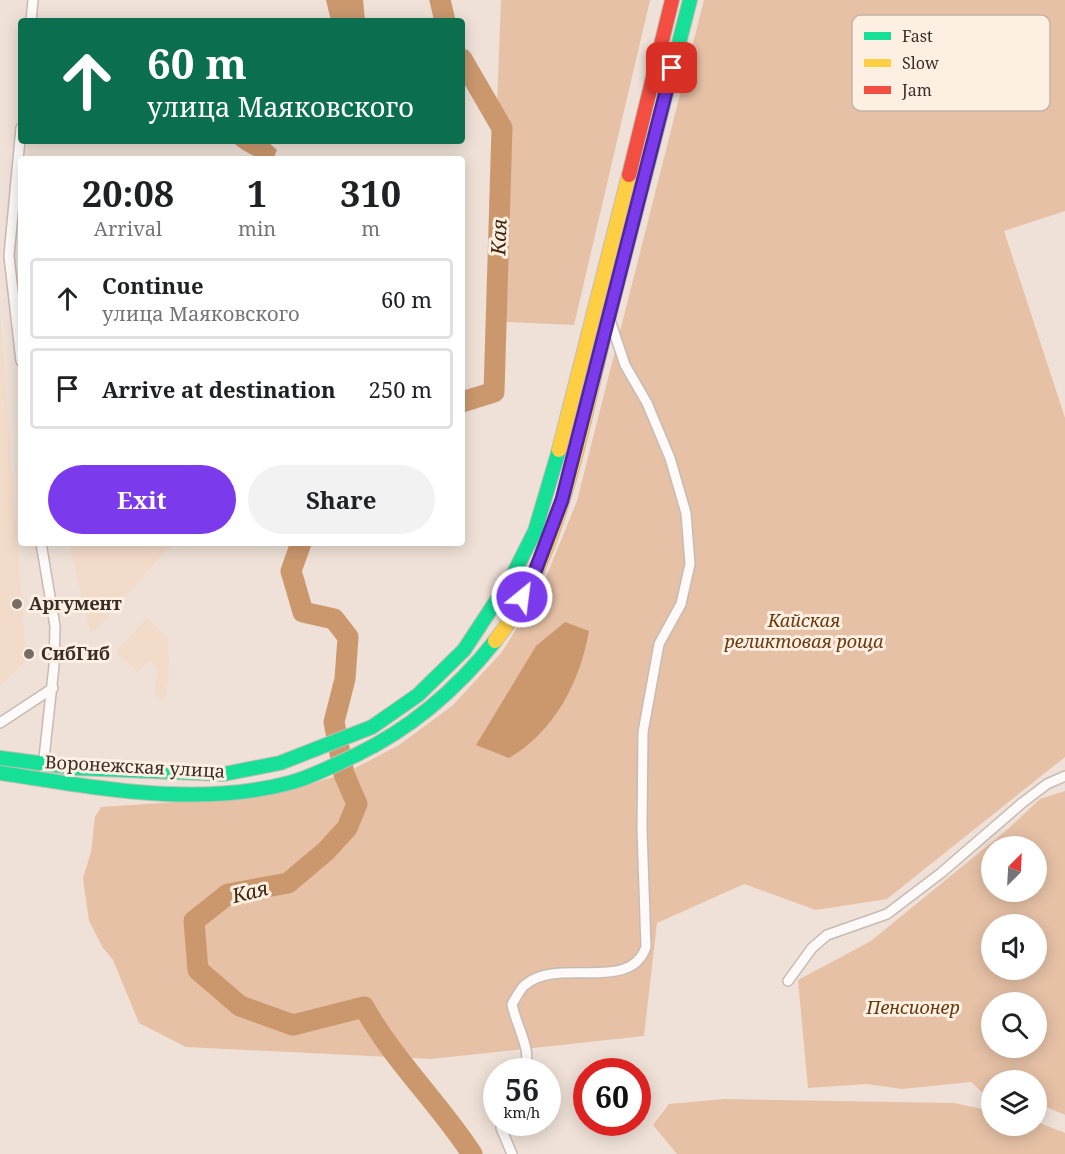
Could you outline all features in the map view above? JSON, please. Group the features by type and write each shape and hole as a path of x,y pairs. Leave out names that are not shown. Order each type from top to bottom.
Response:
{"main road":[{"name":"Воронежская улица","path":"0,758 77,768 224,774 280,763 372,727 418,695 465,650 512,577 535,531 546,498 590,336 672,0"},
{"path":"609,317 690,0"},
{"name":"Воронежская улица","path":"0,773 132,790 187,792 272,786 312,774 379,746 452,692 498,635 533,577 562,500 609,317"}],"street":[{"path":"31,18 33,0"},
{"path":"18,160 9,256 18,335"},
{"path":"527,1058 525,1043 514,1021 512,1004 525,985 540,977 561,973 620,971 632,967 643,957 647,930 642,829 643,732 658,644 681,604 690,564 686,513 670,458 647,403 625,365 609,317"},
{"path":"42,546 55,626 53,687 42,779"},
{"path":"0,723 53,687"},
{"path":"788,981 812,948 828,935 887,914 941,873 1022,803 1047,784 1065,776"},
{"path":"504,1136 512,1154"}],"shaded area":[{"path":"326,0 363,0 365,18 330,18"},
{"path":"235,144 270,144 277,150 274,156 255,156"},
{"path":"0,311 26,661 0,687"},
{"path":"70,546 170,546 91,634"},
{"path":"147,618 168,638 169,677 164,702 154,693 158,668 149,660 138,672 116,652"},
{"path":"565,622 589,631 572,687 552,720 525,747 509,758 476,745 536,646"}],"green space":[{"path":"501,0 650,0 574,325 489,321"},
{"name":"Кайская реликтовая роща","path":"704,0 1065,0 1065,211 1004,231 1065,418 1065,757 887,899 816,910 744,884 657,923 644,1036 431,1059 186,1047 139,1023 113,960 103,948 89,921 83,878 91,852 95,817 101,807 267,796 344,774 399,745 452,706 502,652 542,587 577,501"},
{"name":"Пенсионер","path":"1065,791 1065,1115 1047,1107 1047,1070 981,1070 981,1091 971,1082 902,1089 867,1084 808,1088 798,980 871,941 981,851 981,902 1047,902 1047,836 999,836 1040,799"},
{"path":"724,1099 954,1103 981,1109 981,1136 1047,1136 1047,1126 1065,1133 1065,1154 677,1154 653,1125 669,1104"}],"waterway":[{"name":"Кая","path":"440,0 444,18"},
{"name":"Кая","path":"465,64 502,128 494,392 465,401"},
{"name":"Кая","path":"300,546 291,571 303,612 334,619 348,637 345,679 334,722 344,774 357,804 347,828 326,851 288,883 228,894 194,921 198,970 240,1006 293,1025 364,1007 389,1046 472,1154"}],"traffic: fast":[{"path":"607,324 690,0"},
{"path":"0,758 77,768 224,774 280,763 372,727 418,695 464,650 512,577 535,531 559,450"},
{"path":"0,773 108,789 181,795 217,794 289,783 356,755 415,720 449,691 495,641"}],"traffic: slow":[{"path":"559,450 629,175"},
{"path":"495,641 518,608 537,571 553,531 578,447 607,324"}],"traffic: jam":[{"path":"629,175 672,0"}],"place":[{"name":"Аргумент","path":"17,604"},
{"name":"СибГиб","path":"29,654"}],"route":[{"path":"522,597 533,577 562,500 672,68"}]}
